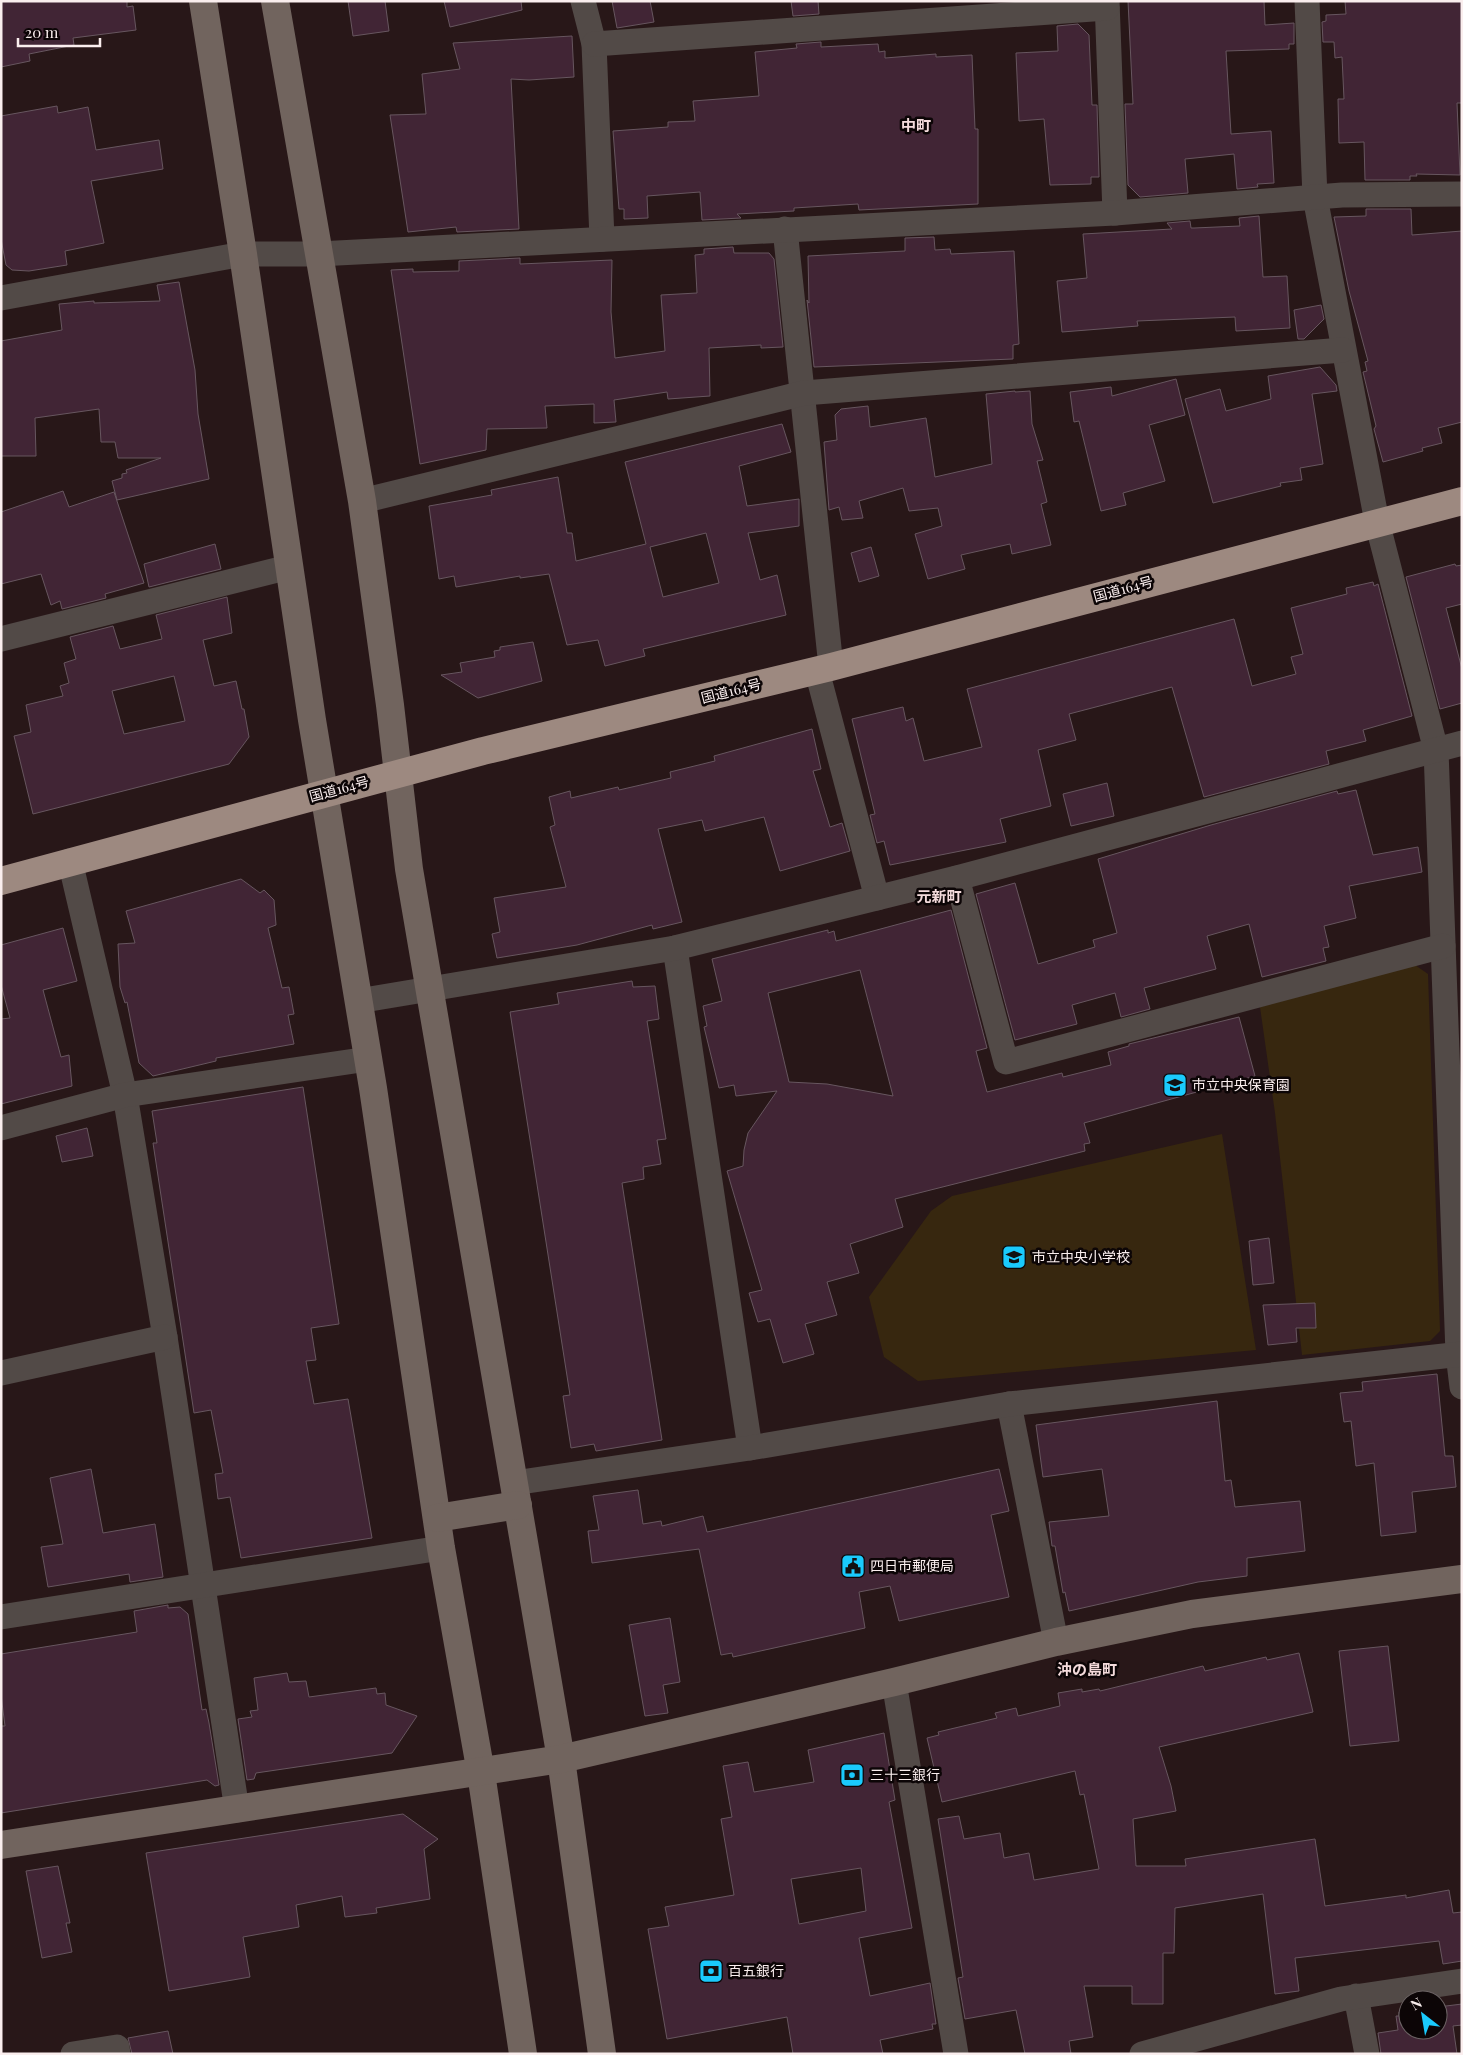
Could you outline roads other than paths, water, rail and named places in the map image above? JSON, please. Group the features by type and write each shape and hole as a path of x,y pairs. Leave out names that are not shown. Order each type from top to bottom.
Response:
{"highway":[{"name":"国道164号","path":"1,881 397,774 824,669 1377,522 1462,502"}],"street":[{"path":"203,1 324,793 368,1059 441,1548 481,1773 523,2054"},
{"path":"274,1 362,501 410,869 561,1759 602,2054"},
{"path":"583,1 594,44 602,239"},
{"path":"1307,1 1315,197 1377,522 1436,750 1462,1387"},
{"path":"594,44 1107,5 1115,213"},
{"path":"1,298 243,254 318,254 1115,213 1315,197 1462,194"},
{"path":"785,229 804,394 824,669 877,898"},
{"path":"362,501 804,394 1343,350"},
{"path":"1,639 289,567"},
{"path":"358,1001 675,948 957,878 1462,743"},
{"path":"70,861 125,1095 165,1337 237,1810"},
{"path":"957,878 1006,1062 1443,946"},
{"path":"675,948 750,1448"},
{"path":"1,1128 125,1095 368,1059"},
{"path":"1,1374 165,1337"},
{"path":"437,1518 516,1494 750,1448 1009,1404 1460,1354"},
{"path":"1009,1404 1056,1642"},
{"path":"1,1617 441,1548"},
{"path":"1,1845 481,1773 561,1759 894,1682 1056,1642 1192,1614 1462,1578"},
{"path":"894,1682 956,2054"},
{"path":"1142,2054 1356,1996 1462,1981"},
{"path":"1356,1996 1367,2054"},
{"path":"73,2054 117,2047 118,2054"}],"place":[{"name":"市立中央保育園","path":"1175,1085"},
{"name":"市立中央小学校","path":"1014,1257"},
{"name":"四日市郵便局","path":"853,1566"},
{"name":"三十三銀行","path":"852,1775"},
{"name":"百五銀行","path":"711,1971"}],"district":[{"name":"中町","path":"916,126"},
{"name":"元新町","path":"939,897"},
{"name":"沖の島町","path":"1087,1670"}]}
